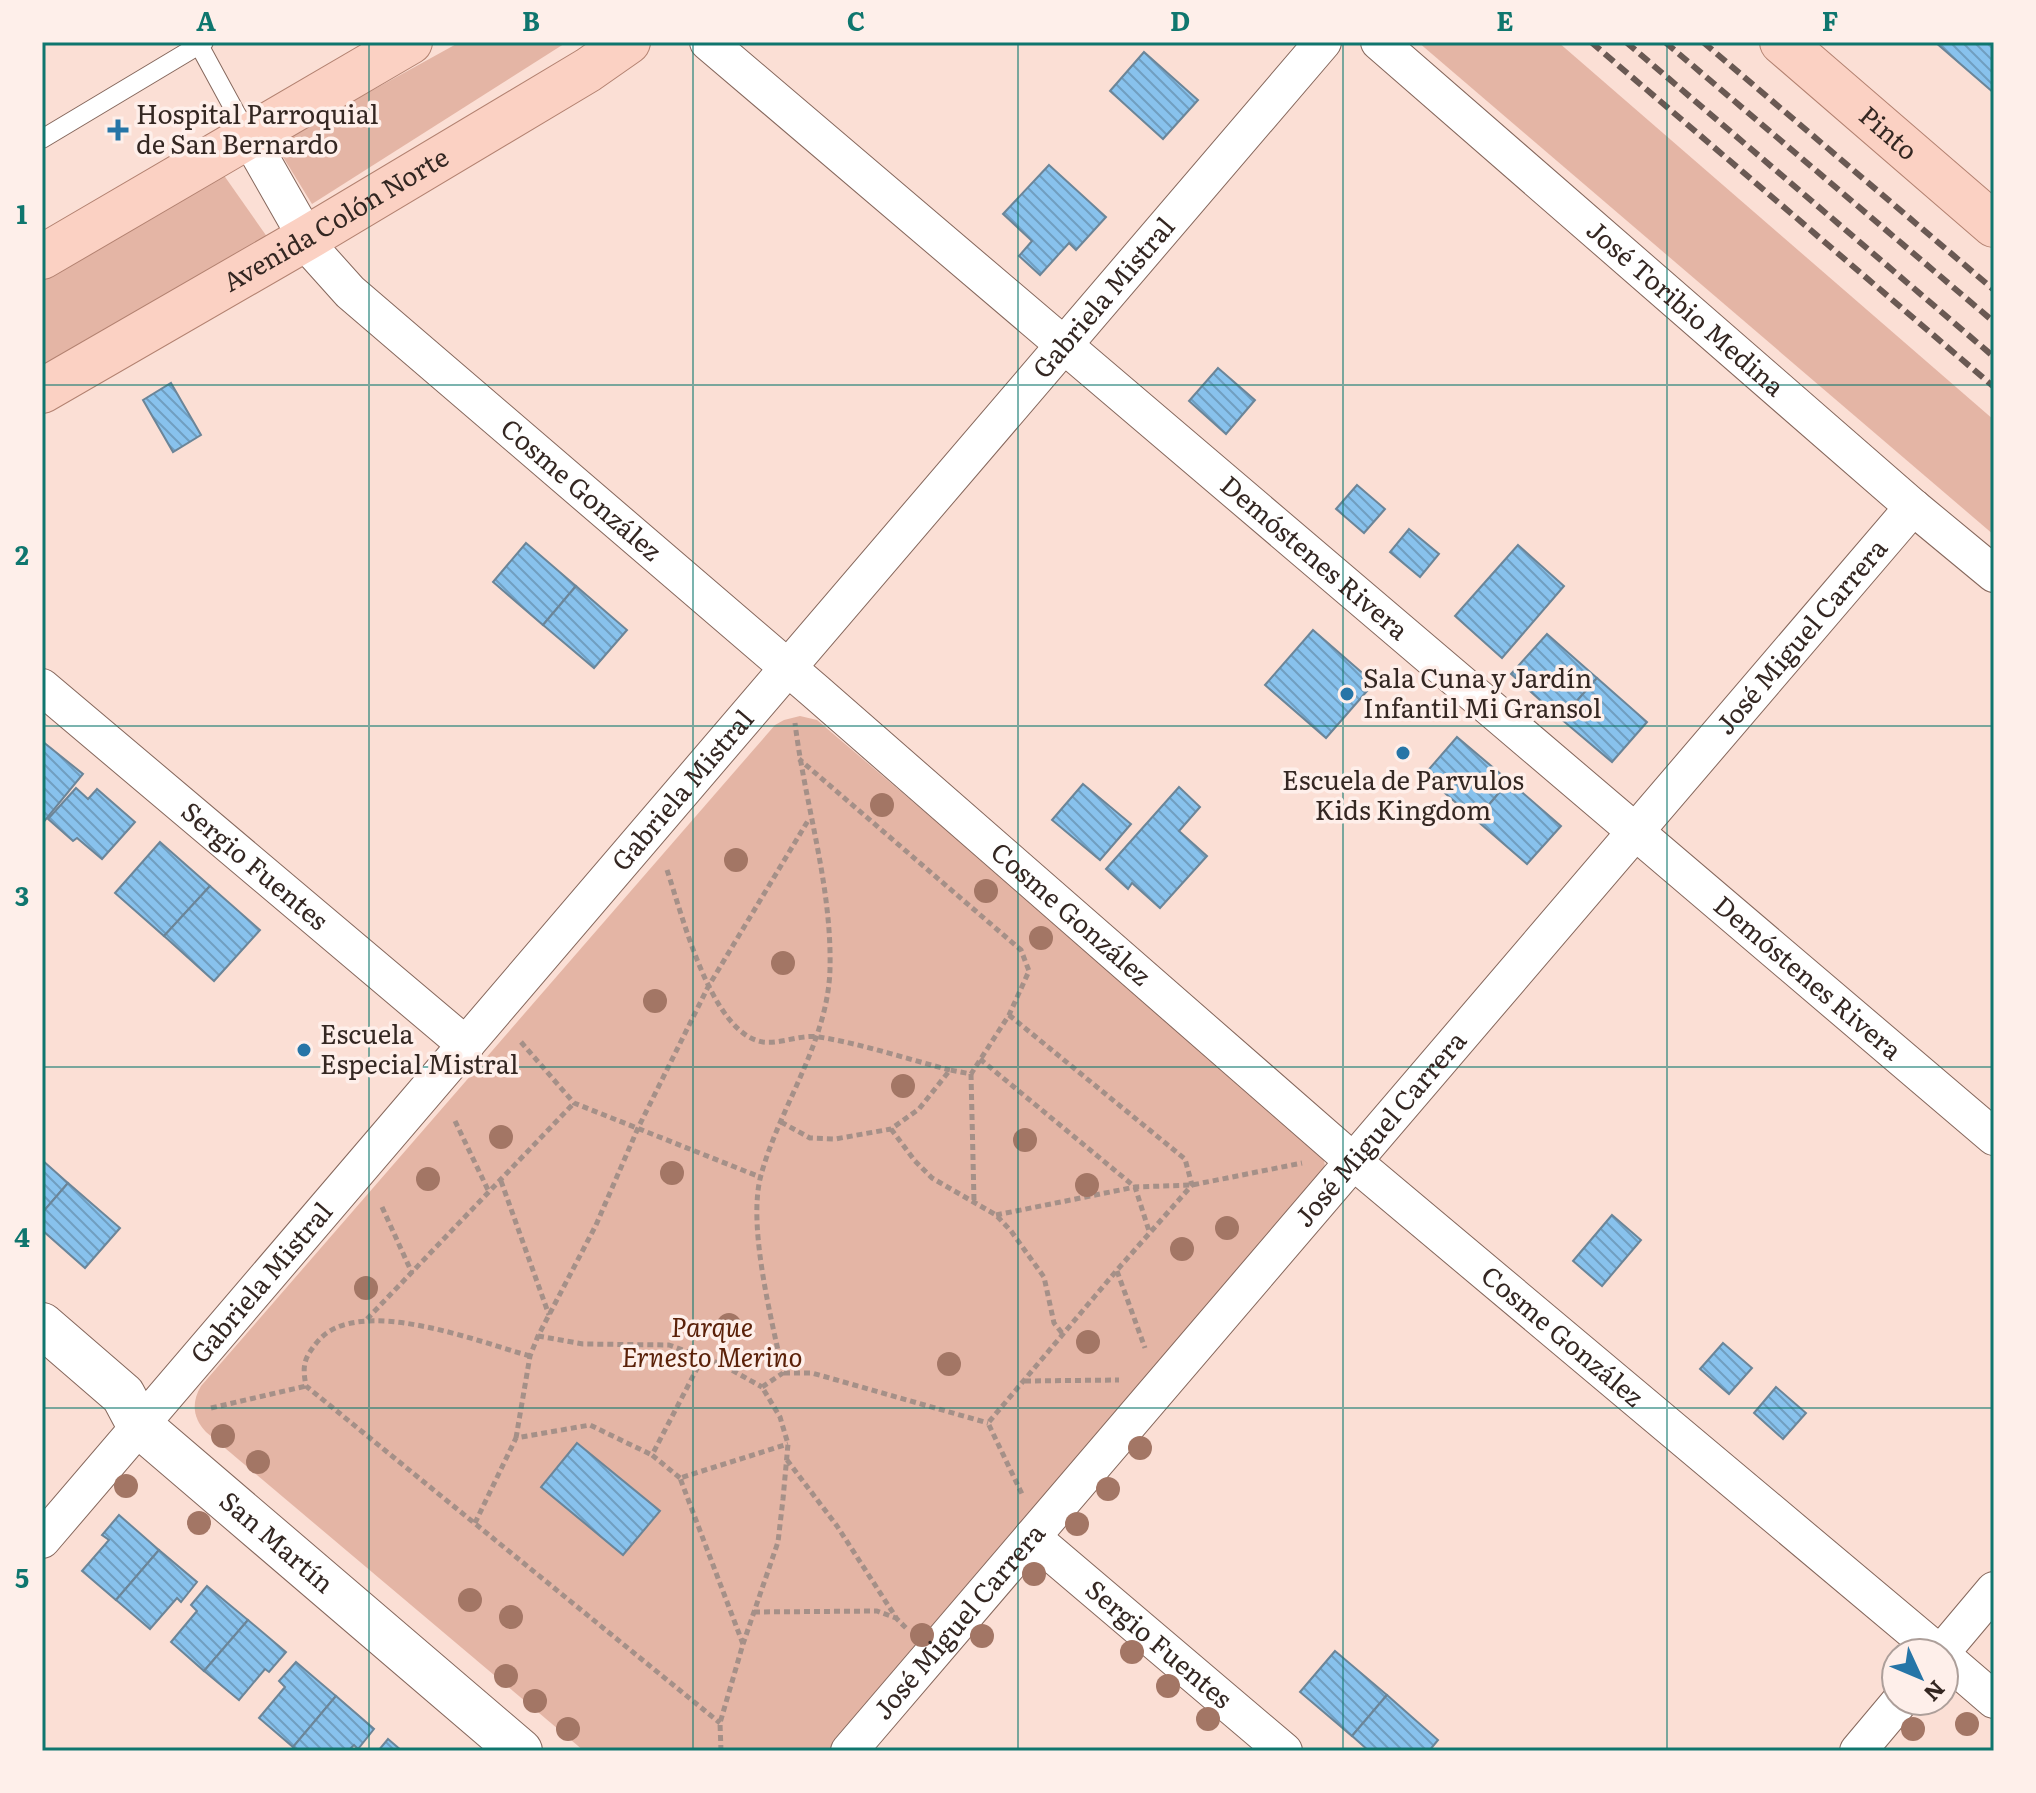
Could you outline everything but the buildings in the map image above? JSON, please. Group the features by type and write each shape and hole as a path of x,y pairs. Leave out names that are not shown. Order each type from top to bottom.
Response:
{"main road":[{"path":"42,257 410,42"},
{"name":"Avenida Colón Norte","path":"42,391 307,238 588,70 628,42"},
{"name":"Pinto","path":"1782,42 1994,225"}],"street":[{"name":"Demóstenes Rivera","path":"708,42 1994,1137"},
{"name":"Gabriela Mistral","path":"42,1540 1323,42"},
{"name":"José Toribio Medina","path":"1379,42 1994,574"},
{"name":"Cosme González","path":"249,137 324,266 778,680 1921,1637"},
{"name":"José Miguel Carrera","path":"849,1751 1913,507"},
{"name":"Sergio Fuentes","path":"42,687 466,1045"},
{"name":"San Martín","path":"42,1325 123,1395 139,1425 520,1751"},
{"name":"Sergio Fuentes","path":"1032,1537 1284,1751"},
{"path":"1955,1637 1994,1590"},
{"name":"Cosme González","path":"1960,1670 1994,1700"},
{"path":"1858,1751 1887,1717"}],"lane":[{"path":"42,139 201,44 249,137"}],"path":[{"path":"778,680 795,721 799,759 826,890 830,971 816,1036 760,1177 756,1220 783,1373"},
{"path":"799,759 1021,950 1029,971 1009,1015 971,1074 974,1202"},
{"path":"475,1523 516,1438 530,1356 538,1336 616,1182 638,1128 708,987 810,818"},
{"path":"667,870 708,987 725,1014 744,1033 762,1042 816,1036 971,1074"},
{"path":"1009,1015 1185,1159 1192,1185"},
{"path":"521,1042 574,1103 760,1177"},
{"path":"980,1059 1135,1187 1150,1232"},
{"path":"781,1122 810,1138 835,1139 891,1129 919,1109 950,1070"},
{"path":"366,1320 574,1103"},
{"path":"455,1121 490,1192"},
{"path":"891,1129 932,1178 996,1215 1011,1231 1044,1277 1054,1323 1062,1333"},
{"path":"996,1215 1135,1187 1192,1185 1308,1161"},
{"path":"501,1180 549,1316"},
{"path":"988,1423 1192,1185"},
{"path":"382,1207 412,1273"},
{"path":"1117,1270 1146,1350"},
{"path":"530,1356 404,1322 366,1320 339,1325 322,1337 306,1356 304,1372 306,1386 720,1723"},
{"path":"538,1336 583,1344 669,1345 703,1357 762,1387 780,1417 788,1444 778,1542 720,1723 721,1751"},
{"path":"652,1455 703,1357"},
{"path":"762,1387 783,1373 812,1373 988,1423 1022,1495"},
{"path":"1024,1381 1121,1380"},
{"path":"211,1408 306,1386"},
{"path":"516,1438 590,1425 652,1455 680,1478 743,1644"},
{"path":"680,1478 788,1444"},
{"path":"787,1459 837,1526 897,1619 907,1629"},
{"path":"754,1612 877,1611 897,1619"}],"green space":[{"path":"460,42 567,42 312,204 275,144"},
{"path":"1418,42 1558,42 1994,420 1994,535"},
{"path":"223,174 270,241 42,372 42,281"},
{"name":"Parque Ernesto Merino","path":"800,716 817,720 1315,1144 1324,1159 1325,1168 833,1751 584,1751 206,1432 196,1416 196,1398 201,1386 775,725"}],"railway":[{"path":"1591,42 1994,387"},
{"path":"1626,42 1994,357"},
{"path":"1665,42 1994,322"},
{"path":"1703,42 1994,290"}],"place":[{"name":"Hospital Parroquial de San Bernardo","path":"118,130"},
{"name":"Sala Cuna y Jardín Infantil Mi Gransol","path":"1347,694"},
{"name":"Escuela de Parvulos Kids Kingdom","path":"1403,753"},
{"name":"Escuela Especial Mistral","path":"304,1050"}]}
